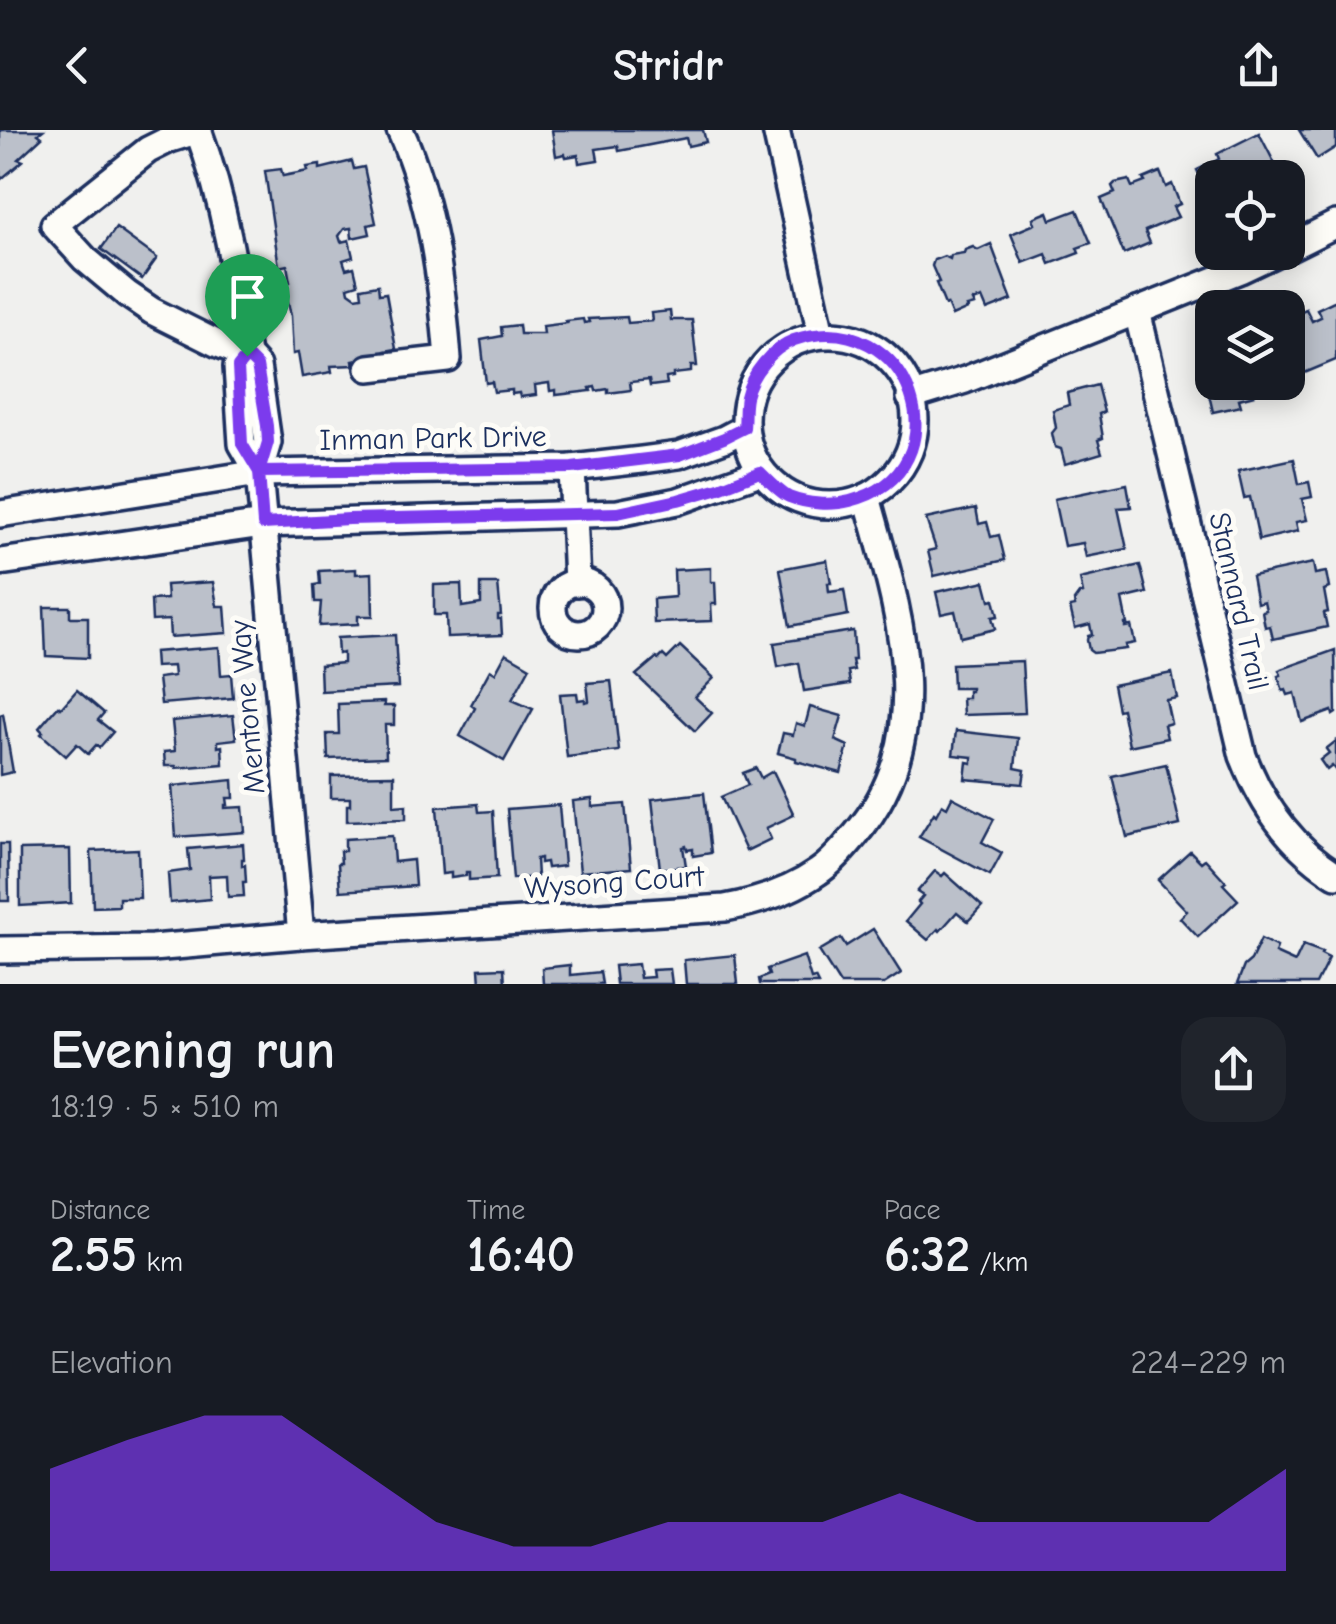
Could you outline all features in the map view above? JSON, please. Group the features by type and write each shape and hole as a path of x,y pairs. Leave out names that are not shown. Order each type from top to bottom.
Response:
{"street":[{"path":"198,130 148,150 54,225 106,278 140,302 247,356"},
{"name":"Mentone Way","path":"198,130 227,226 247,356 238,367 242,444 259,472 301,936"},
{"path":"369,368 448,359 438,262 411,156 400,130"},
{"path":"776,130 821,334"},
{"path":"1305,240 1336,224"},
{"path":"910,397 966,380 1240,270"},
{"name":"Stannard Trail","path":"1137,311 1243,756 1254,783 1285,831 1336,875"},
{"path":"821,334 852,336 881,350 901,375 910,397 916,421 912,452 894,480 867,497 838,504 788,496 760,472 744,428 746,396 763,362 790,342 821,334"},
{"name":"Inman Park Drive","path":"0,514 259,472 572,468 680,455 744,428"},
{"path":"572,468 576,582"},
{"path":"0,562 263,524 574,516 642,509 719,488 760,472"},
{"name":"Wysong Court","path":"0,950 152,948 725,908 754,902 819,872 874,813 889,785 904,723 904,650 867,497"}],"building":[{"path":"0,130 43,130 38,134 42,137 18,159 23,161 0,180"},
{"path":"552,130 703,130 706,142 688,146 686,138 619,151 618,146 596,149 598,160 579,163 578,155 556,156"},
{"path":"1299,130 1336,130 1336,147 1317,159"},
{"path":"1259,133 1273,160 1217,160 1217,154"},
{"path":"352,161 354,169 364,167 376,223 368,225 370,234 352,238 351,228 344,229 339,236 341,242 349,240 353,257 343,260 346,269 354,267 358,284 348,287 349,292 362,296 361,288 378,285 379,294 386,293 396,349 385,351 386,360 353,361 354,365 331,366 332,372 302,377 298,353 293,354 291,316 281,284 290,282 287,265 279,267 265,171 281,169 283,176 308,171 307,167 320,165 320,169"},
{"path":"1160,172 1166,187 1172,184 1180,204 1173,207 1178,217 1145,231 1150,243 1124,254 1101,199 1115,193 1115,183 1129,180 1132,187"},
{"path":"1077,210 1091,243 1077,248 1079,253 1050,264 1046,254 1023,263 1011,234 1035,224 1033,218 1048,212 1051,220"},
{"path":"116,228 157,258 142,279 101,249"},
{"path":"991,244 1012,300 987,310 982,298 952,316 936,283 939,282 932,266 934,260 944,256 950,259 951,255"},
{"path":"1336,300 1336,360 1305,373 1305,310 1312,321 1321,317 1317,309"},
{"path":"670,311 671,320 692,320 697,366 691,366 691,372 666,378 667,384 650,386 649,380 630,382 631,390 608,393 608,389 596,391 595,387 591,391 556,395 556,390 550,391 549,383 535,385 536,395 520,397 519,393 512,394 512,390 494,392 492,382 486,383 481,340 502,336 501,327 519,325 520,334 544,334 543,326 566,321 583,319 584,323 588,319 627,317 628,323 652,321 651,313"},
{"path":"1097,385 1104,412 1099,414 1102,453 1065,464 1061,449 1055,447 1053,410 1069,405 1067,393"},
{"path":"1210,400 1239,400 1241,406 1213,412"},
{"path":"1294,459 1299,484 1309,482 1312,497 1302,499 1307,520 1296,522 1298,531 1259,540 1250,497 1244,498 1238,471"},
{"path":"1127,484 1131,507 1118,508 1127,549 1086,557 1083,543 1064,546 1054,499"},
{"path":"976,508 979,524 987,522 991,537 999,535 1005,560 934,576 928,551 936,549 926,519"},
{"path":"827,560 829,592 844,590 848,615 790,626 780,569"},
{"path":"1313,563 1315,574 1326,572 1327,627 1273,639 1270,626 1265,627 1264,601 1257,603 1252,576"},
{"path":"1140,565 1147,593 1122,599 1125,627 1131,626 1135,643 1125,645 1126,649 1093,653 1087,640 1092,635 1090,624 1075,628 1070,607 1083,593 1080,579"},
{"path":"711,568 716,604 711,604 712,621 654,623 653,599 675,597 674,570"},
{"path":"356,569 356,574 372,573 373,616 358,616 358,624 319,626 321,602 315,602 314,585 320,584 319,571"},
{"path":"985,581 998,616 992,617 995,629 961,637 955,611 941,614 936,592"},
{"path":"213,582 217,606 225,606 227,633 170,637 169,620 152,621 151,600 167,599 166,585"},
{"path":"461,584 462,607 481,604 481,584 498,584 502,635 447,637 446,615 434,615 434,585"},
{"path":"44,607 70,607 70,617 88,617 88,658 46,656"},
{"path":"853,631 855,660 854,670 848,671 850,684 804,691 799,663 778,667 774,643"},
{"path":"395,635 398,687 321,691 320,665 343,663 337,638"},
{"path":"680,646 714,678 695,697 712,713 695,731 636,675 656,658 663,655 667,659"},
{"path":"219,647 221,675 231,674 233,698 161,704 158,678 174,676 173,666 155,667 154,652"},
{"path":"1335,650 1336,713 1302,722 1295,693 1288,695 1283,691 1279,670"},
{"path":"506,653 530,667 512,700 533,709 504,761 460,736 490,670 495,673"},
{"path":"1022,661 1025,713 963,715 962,698 968,698 971,688 953,688 952,664"},
{"path":"1172,673 1177,698 1166,700 1171,723 1164,725 1167,738 1129,746 1113,685"},
{"path":"611,681 619,751 567,757 560,694 577,693 578,700 589,701 587,683"},
{"path":"77,690 104,713 98,720 113,732 88,754 77,744 66,756 39,728"},
{"path":"384,702 384,706 394,706 394,725 385,725 386,757 328,759 327,734 339,734 338,704"},
{"path":"810,707 842,716 835,740 848,746 841,773 778,753 783,733 793,735 796,723 805,726"},
{"path":"3,714 13,772 0,775 0,715"},
{"path":"233,715 236,739 218,741 223,764 165,766 164,752 175,751 172,721"},
{"path":"956,731 1018,738 1015,768 1025,770 1023,784 965,779 967,762 972,763 972,757 953,755"},
{"path":"1336,741 1336,771 1332,766 1327,770 1320,760"},
{"path":"1166,764 1180,825 1127,837 1112,776"},
{"path":"756,768 761,778 773,771 794,815 766,828 771,839 746,851 721,797 748,785 743,773"},
{"path":"394,775 394,806 406,805 406,819 347,821 350,798 331,798 331,776"},
{"path":"233,780 234,798 227,798 225,808 243,807 245,832 176,837 172,786"},
{"path":"704,793 711,853 693,856 693,849 687,850 686,846 686,866 660,869 652,799"},
{"path":"952,797 994,819 982,842 1002,853 990,875 919,837 934,813 942,804 947,807"},
{"path":"592,799 592,807 625,804 631,868 580,872 573,801"},
{"path":"478,804 479,812 493,811 497,878 469,880 466,872 466,876 451,878 451,873 442,874 437,807"},
{"path":"559,805 564,866 547,868 546,862 536,859 537,877 513,879 507,809"},
{"path":"392,836 394,862 413,860 415,886 340,891 338,863 340,851 345,851 345,839"},
{"path":"0,844 8,844 9,901 0,901"},
{"path":"243,844 244,896 228,897 227,875 209,876 210,899 170,903 168,873 190,870 188,849"},
{"path":"70,849 71,903 20,906 20,850"},
{"path":"138,849 140,898 119,898 119,906 93,907 91,851"},
{"path":"1190,851 1201,862 1205,859 1238,900 1198,937 1180,918 1187,911 1158,880"},
{"path":"935,871 942,876 945,873 982,906 968,921 957,912 928,940 906,921 920,904 923,896 917,892"},
{"path":"873,929 901,973 884,984 840,984 819,951 841,938 846,946"},
{"path":"1261,939 1277,947 1275,953 1295,962 1303,945 1322,952 1329,958 1316,984 1237,984"},
{"path":"735,955 738,984 686,984 684,960"},
{"path":"804,956 811,979 815,978 818,984 760,984 759,979 769,975 767,969"},
{"path":"638,964 640,978 653,977 652,970 670,969 672,984 616,984 614,966"},
{"path":"570,965 570,975 600,972 602,984 543,984 542,968"},
{"path":"504,968 505,984 480,984 479,969"}],"route":[{"path":"247,356 238,367 237,381 242,444 259,472 572,468 680,455 744,428 746,396 763,362 790,342 821,334 852,336 881,350 901,375 916,421 912,452 894,480 867,497 838,504 788,496 760,472 678,500 618,513 263,524 259,472 268,442 267,426 257,366 247,356"}]}
